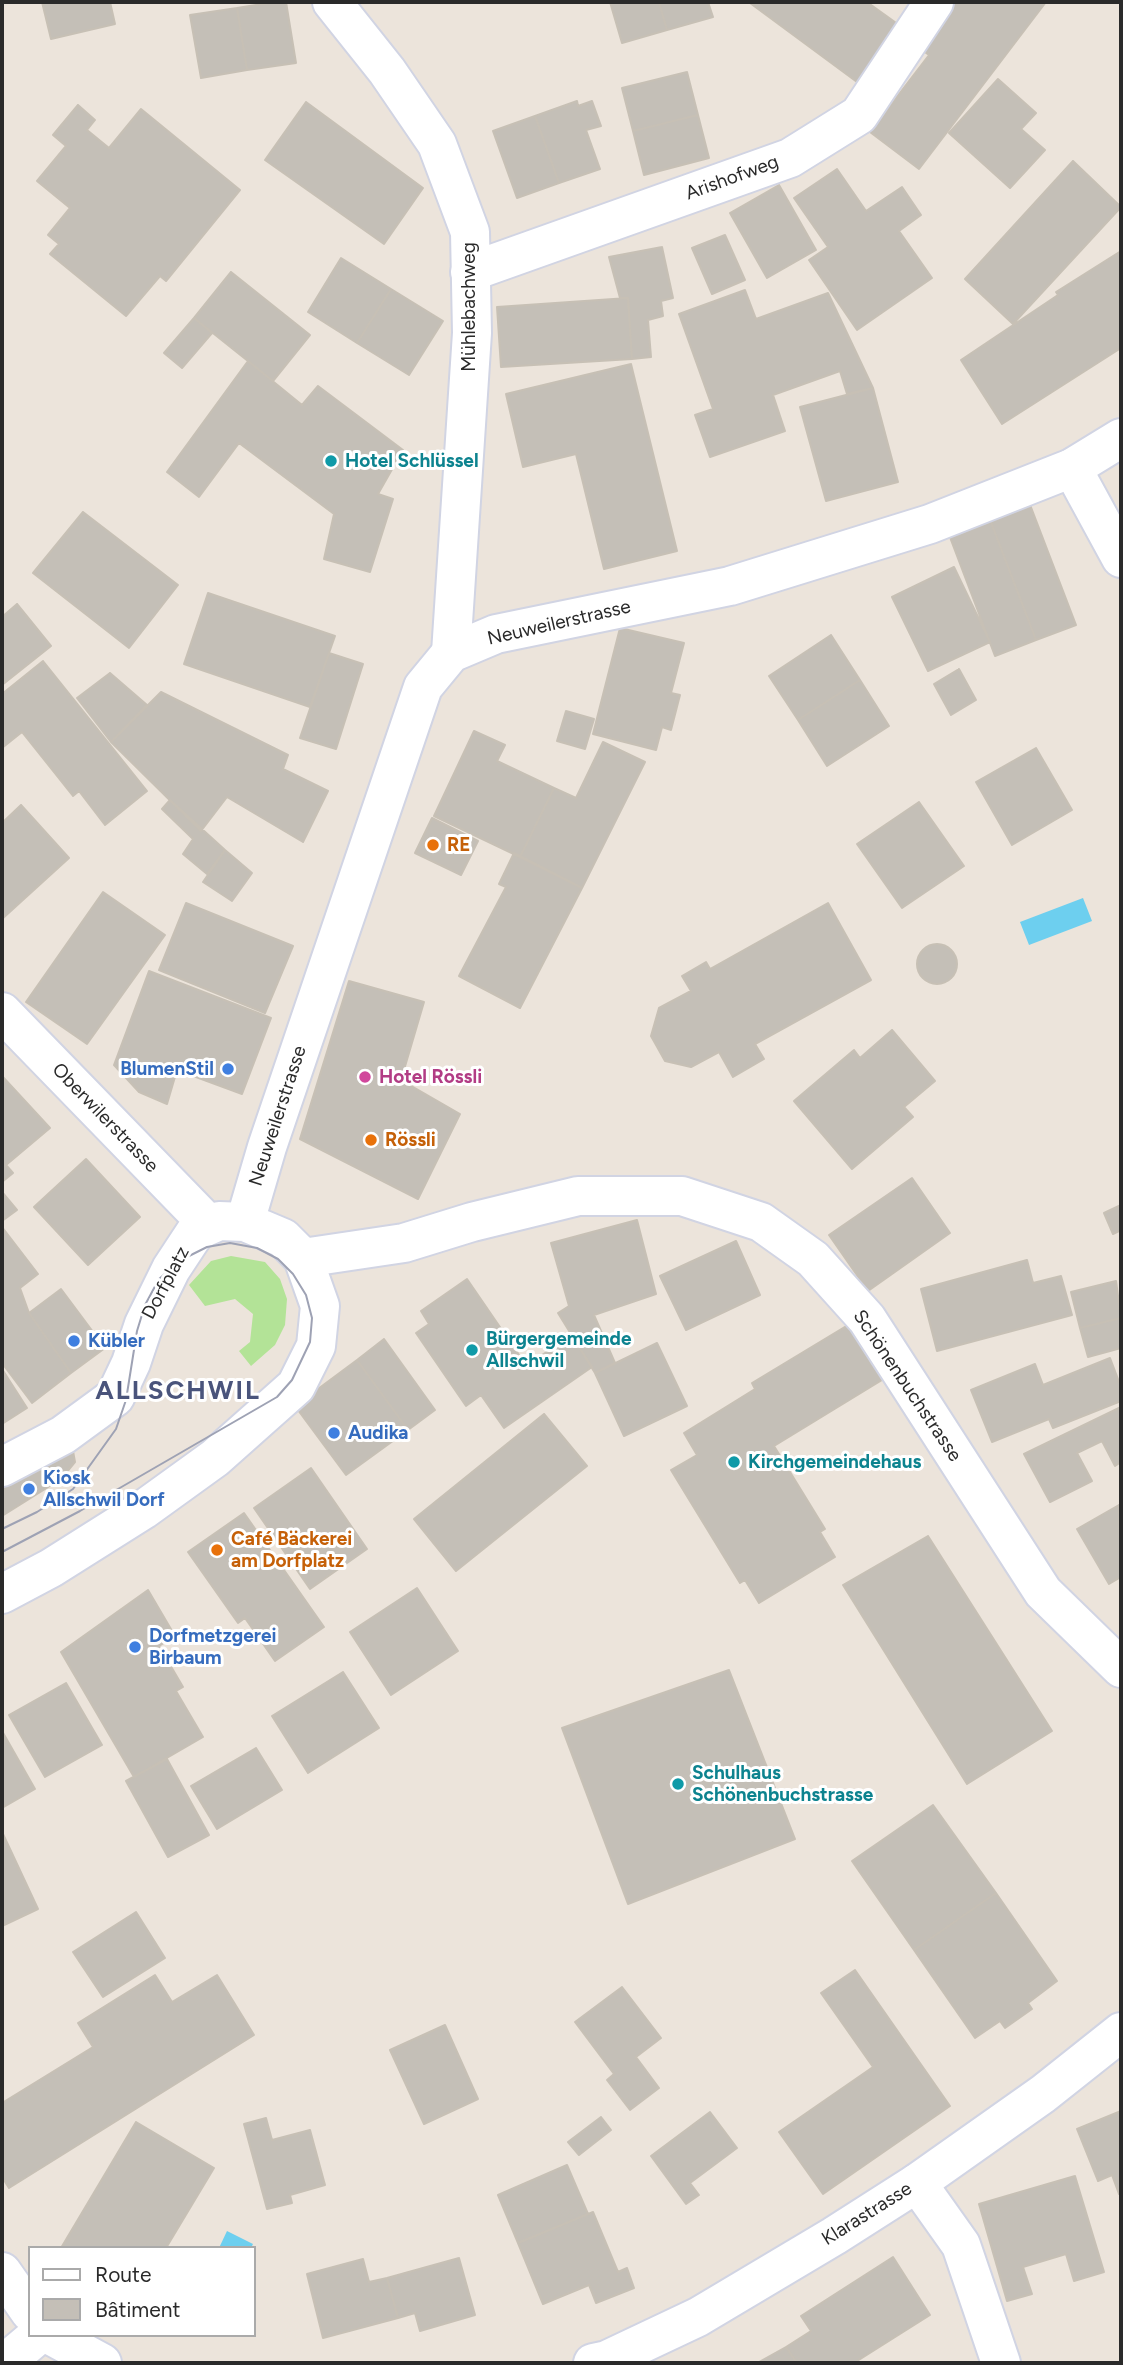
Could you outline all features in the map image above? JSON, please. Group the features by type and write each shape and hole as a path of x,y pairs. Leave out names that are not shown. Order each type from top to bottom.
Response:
{"street":[{"name":"Mühlebachweg","path":"332,2 387,71 436,144 470,232 472,333 451,653"},
{"name":"Arishofweg","path":"470,272 790,158 859,115 934,2"},
{"name":"Neuweilerstrasse","path":"245,1222 267,1147 423,687 451,653 496,634 730,586 930,524 1072,468 1121,438"},
{"path":"1072,468 1121,558"},
{"name":"Oberwilerstrasse","path":"2,1012 208,1224"},
{"name":"Schönenbuchstrasse","path":"303,1258 404,1243 472,1222 579,1196 682,1196 761,1222 813,1259 867,1319 1043,1592 1121,1668"},
{"path":"2,1594 51,1568 143,1510 215,1458 296,1386 316,1346 320,1306 303,1258 283,1238 245,1222 219,1221 208,1224"},
{"name":"Dorfplatz","path":"2,1466 63,1435 115,1396 131,1363 144,1324 171,1269 196,1231 208,1224"},
{"name":"Klarastrasse","path":"603,2362 698,2318 917,2183 1043,2094 1121,2032"},
{"path":"917,2183 961,2245 1001,2363"},
{"path":"2,2272 28,2309"},
{"path":"5,2363 36,2337"},
{"path":"54,2337 102,2363"}],"green space":[{"path":"231,1256 265,1262 280,1279 287,1299 285,1325 275,1345 251,1366 239,1351 250,1342 253,1314 235,1299 205,1306 189,1285 211,1261"}],"water":[{"path":"1083,898 1092,921 1029,945 1020,922"},
{"path":"227,2231 253,2244 252,2246 220,2246"}],"building":[{"path":"42,2 110,2 115,24 51,39"},
{"path":"286,2 296,63 247,70 237,8"},
{"path":"610,2 659,2 667,30 622,43"},
{"path":"659,2 708,2 713,17 667,30"},
{"path":"867,2 899,25 857,82 750,3"},
{"path":"942,2 1046,2 919,169 870,132 929,55 911,42"},
{"path":"237,8 247,70 201,78 190,15"},
{"path":"687,72 698,115 633,131 622,88"},
{"path":"998,79 1036,113 1021,129 1045,150 1010,188 949,133"},
{"path":"577,101 578,106 592,101 601,126 586,130 600,169 559,183 535,116"},
{"path":"306,102 423,188 384,244 265,160"},
{"path":"78,105 95,120 87,130 109,148 141,109 240,190 166,281 160,276 126,316 50,254 59,244 48,235 70,208 37,181 66,146 53,135"},
{"path":"698,115 709,158 644,175 633,131"},
{"path":"535,116 559,183 517,198 493,131"},
{"path":"1073,161 1121,207 1013,324 965,279"},
{"path":"837,169 866,211 902,187 921,215 899,231 932,278 857,330 809,260 828,247 794,198"},
{"path":"779,185 816,250 767,278 730,213"},
{"path":"725,235 745,280 712,294 692,248"},
{"path":"662,247 673,298 661,301 663,316 648,320 651,357 632,359 628,298 620,298 609,257"},
{"path":"1121,251 1121,348 1002,424 961,360 1058,295 1056,292"},
{"path":"341,258 391,289 357,343 308,312"},
{"path":"231,272 310,335 273,381 194,318"},
{"path":"391,289 443,321 409,375 357,343"},
{"path":"745,290 756,319 828,293 873,388 847,394 840,371 773,395 785,431 710,457 695,415 713,409 679,314"},
{"path":"628,298 632,359 501,367 497,307"},
{"path":"194,318 212,333 182,368 164,353"},
{"name":"Hotel Schlüssel","path":"248,361 302,405 318,386 403,450 378,494 393,499 370,572 324,559 334,514 239,443 199,497 167,472"},
{"path":"631,364 677,551 604,569 576,454 523,467 506,394"},
{"path":"873,388 898,482 826,501 800,407"},
{"path":"1029,502 1076,625 1036,640 989,517"},
{"path":"83,512 178,585 129,648 33,573"},
{"path":"989,517 1036,640 995,656 948,532"},
{"path":"954,567 990,642 928,671 892,597"},
{"path":"208,593 335,636 310,707 184,664"},
{"path":"17,604 51,646 2,685 2,617"},
{"path":"620,628 684,643 671,693 680,695 671,730 662,727 656,750 593,734"},
{"path":"831,635 860,680 798,720 769,676"},
{"path":"329,653 363,664 336,749 300,738"},
{"path":"43,661 147,791 105,825 79,791 73,796 22,732 2,748 2,694"},
{"path":"959,669 976,700 951,715 934,684"},
{"path":"110,673 147,705 111,742 77,698"},
{"path":"860,680 889,726 827,766 798,720"},
{"path":"161,692 288,755 283,769 328,791 303,842 227,797 201,831 111,742"},
{"path":"566,711 594,719 585,749 557,741"},
{"path":"474,731 505,745 497,761 554,788 520,857 434,816"},
{"path":"603,742 645,762 582,888 520,857 554,788 576,798"},
{"path":"1036,748 1072,810 1012,845 976,782"},
{"path":"170,800 225,850 207,874 183,854 193,839 162,809"},
{"path":"919,802 964,866 902,908 857,844"},
{"path":"21,805 69,858 2,919 2,823"},
{"path":"432,818 478,841 461,875 415,853"},
{"path":"225,850 252,873 232,901 203,882"},
{"path":"514,853 582,888 520,1008 459,976 506,887 499,884"},
{"path":"103,892 165,935 87,1044 26,1002"},
{"path":"186,903 293,946 265,1013 159,970"},
{"path":"828,903 871,980 755,1044 764,1059 733,1077 719,1052 691,1067 665,1061 651,1036 659,1008 691,991 682,976 706,962 710,969"},
{"path":"937,944 945,945 951,950 956,956 956,972 951,978 945,983 937,984 929,983 923,978 918,972 917,964 918,956 923,950 929,945"},
{"path":"149,971 271,1018 242,1094 177,1070 167,1104 139,1092 114,1065"},
{"path":"349,981 424,1002 401,1080 460,1114 418,1199 300,1139"},
{"path":"892,1030 935,1081 904,1107 913,1117 852,1169 794,1101 854,1050 860,1058"},
{"path":"2,1076 50,1128 6,1165 13,1173 2,1182"},
{"path":"86,1159 140,1217 88,1265 34,1207"},
{"path":"912,1178 950,1233 868,1291 829,1235"},
{"path":"2,1192 17,1210 2,1221"},
{"path":"1121,1205 1121,1230 1113,1234 1104,1213"},
{"path":"637,1220 656,1294 594,1315 615,1363 595,1373 558,1313 569,1306 551,1243"},
{"path":"2,1227 38,1274 20,1288 29,1313 71,1373 32,1403 2,1363"},
{"path":"736,1241 760,1295 686,1330 660,1276"},
{"path":"1027,1260 1033,1283 1061,1276 1072,1315 937,1351 921,1289"},
{"name":"Bürgergemeinde Allschwil","path":"467,1279 526,1365 572,1336 592,1367 504,1428 481,1395 466,1406 416,1333 429,1324 421,1311"},
{"path":"1116,1281 1121,1318 1080,1328 1071,1292"},
{"path":"61,1289 105,1348 71,1373 29,1313"},
{"path":"1121,1318 1121,1348 1088,1357 1080,1328"},
{"name":"Kirchgemeindehaus","path":"848,1325 882,1380 774,1446 825,1529 820,1532 835,1557 759,1603 745,1580 740,1583 671,1470 697,1455 684,1433 755,1389 752,1383"},
{"path":"384,1339 435,1410 408,1430 357,1360"},
{"path":"657,1343 687,1406 624,1436 595,1373"},
{"path":"1110,1358 1121,1387 1121,1401 1053,1428 1049,1419 992,1442 971,1390 1035,1364 1043,1385"},
{"path":"357,1360 408,1430 346,1475 295,1406"},
{"path":"2,1369 27,1408 2,1424"},
{"path":"1121,1407 1121,1462 1115,1466 1102,1441 1077,1453 1092,1481 1050,1502 1024,1454"},
{"path":"544,1414 587,1466 456,1571 414,1519"},
{"path":"73,1451 75,1462 61,1479 2,1516 2,1483"},
{"path":"311,1468 367,1549 310,1589 254,1508"},
{"path":"1119,1505 1121,1577 1109,1584 1077,1529"},
{"path":"244,1513 324,1627 275,1661 245,1618 238,1623 188,1552"},
{"path":"928,1536 1052,1731 967,1784 843,1585"},
{"path":"417,1588 458,1651 391,1695 350,1632"},
{"path":"148,1590 175,1636 159,1646 183,1687 176,1691 203,1737 134,1777 61,1652"},
{"name":"Schulhaus Schönenbuchstrasse","path":"729,1670 795,1839 628,1904 562,1728"},
{"path":"343,1672 379,1728 308,1773 272,1716"},
{"path":"66,1683 102,1745 45,1777 9,1715"},
{"path":"2,1731 35,1789 2,1808"},
{"path":"256,1748 282,1790 217,1829 191,1786"},
{"path":"167,1759 209,1835 168,1857 126,1781"},
{"path":"933,1805 996,1893 914,1950 852,1861"},
{"path":"2,1835 38,1909 2,1926"},
{"path":"996,1893 1057,1981 1028,2003 1032,2009 1005,2028 1000,2021 975,2038 914,1950"},
{"path":"136,1912 165,1958 103,1997 73,1952"},
{"path":"855,1970 950,2106 823,2194 779,2132 873,2067 821,1993"},
{"path":"155,1975 172,2002 217,1975 254,2035 9,2188 2,2177 2,2103 93,2047 78,2023"},
{"path":"622,1987 661,2038 636,2057 659,2088 630,2110 607,2080 614,2074 575,2022"},
{"path":"445,2025 478,2099 424,2124 390,2050"},
{"path":"1121,2111 1119,2194 1112,2175 1098,2181 1077,2129"},
{"path":"710,2112 737,2148 690,2183 699,2195 686,2204 651,2156"},
{"path":"601,2117 611,2130 579,2155 568,2142"},
{"path":"266,2118 272,2140 310,2130 325,2185 290,2195 292,2203 267,2209 244,2124"},
{"path":"136,2122 214,2168 167,2246 62,2246"},
{"path":"567,2165 588,2214 518,2243 498,2195"},
{"path":"1075,2176 1104,2272 1074,2281 1066,2254 1023,2267 1032,2294 1007,2301 979,2204"},
{"path":"593,2212 618,2272 627,2268 634,2288 596,2303 589,2285 543,2304 518,2243"},
{"path":"893,2257 930,2315 854,2363 797,2363 786,2347 811,2331 801,2316"},
{"path":"459,2258 475,2315 420,2331 415,2313 398,2318 387,2278"},
{"path":"363,2259 369,2282 387,2278 398,2318 323,2338 307,2274"},
{"path":"786,2347 797,2363 757,2363 759,2362"}],"tram line":[{"path":"2,1529 37,1512 73,1489 116,1429 126,1400 137,1331 145,1305 159,1279 181,1260 207,1247 230,1243 257,1248 278,1259 293,1274 306,1295 312,1318 310,1342 292,1380 277,1397 80,1511 2,1552"}],"place":[{"name":"Hotel Schlüssel","path":"331,461"},
{"name":"RE","path":"433,845"},
{"name":"BlumenStil","path":"228,1069"},
{"name":"Hotel Rössli","path":"365,1077"},
{"name":"Rössli","path":"371,1140"},
{"name":"Kübler","path":"74,1341"},
{"name":"Bürgergemeinde Allschwil","path":"472,1350"},
{"name":"Audika","path":"334,1433"},
{"name":"Kirchgemeindehaus","path":"734,1462"},
{"name":"Kiosk Allschwil Dorf","path":"29,1489"},
{"name":"Café Bäckerei am Dorfplatz","path":"217,1550"},
{"name":"Dorfmetzgerei Birbaum","path":"135,1647"},
{"name":"Schulhaus Schönenbuchstrasse","path":"678,1784"}],"district":[{"name":"ALLSCHWIL","path":"178,1391"}]}
